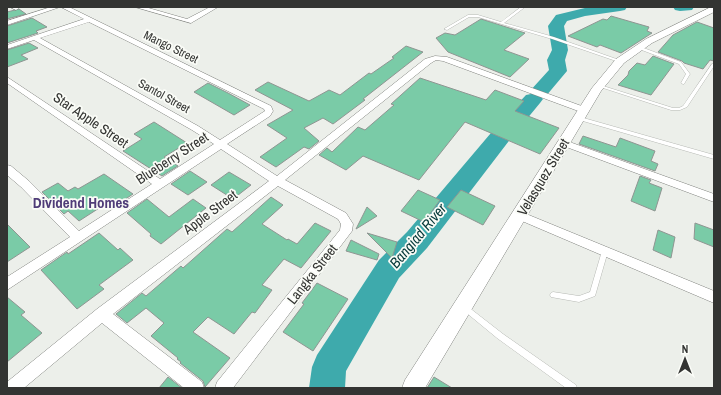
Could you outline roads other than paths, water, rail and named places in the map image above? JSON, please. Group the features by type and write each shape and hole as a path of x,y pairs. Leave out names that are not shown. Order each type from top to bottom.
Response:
{"main road":[{"name":"Velasquez Street","path":"413,388 599,86 620,61 649,41 714,9"}],"street":[{"path":"7,22 57,7"},
{"name":"Mango Street","path":"64,7 268,108"},
{"path":"138,7 187,22 215,7"},
{"path":"7,47 88,20"},
{"name":"Santol Street","path":"35,38 195,128 277,182"},
{"name":"Apple Street","path":"10,386 102,314 277,182 428,60 436,58 444,59 581,114"},
{"name":"Star Apple Street","path":"7,79 160,184"},
{"name":"Blueberry Street","path":"7,284 268,114 268,108"},
{"path":"564,143 714,198"},
{"path":"7,169 25,184 78,237"},
{"name":"Langka Street","path":"223,388 346,231 347,224 342,216 277,182"},
{"path":"519,215 714,297"},
{"path":"102,314 196,388"}],"lane":[{"path":"502,23 522,7"},
{"path":"446,30 468,16 473,15 554,38 620,61"},
{"path":"640,48 680,62 688,74 683,83"},
{"path":"599,86 673,109 680,109 685,107 713,65"},
{"path":"581,114 714,157"},
{"path":"553,295 579,299 594,294 605,251"},
{"path":"463,307 573,388"}],"waterway":[{"name":"Bangiad River","path":"539,92 558,71 556,60 560,50 556,26 561,18 584,12 620,7"},
{"name":"Bangiad River","path":"680,7 687,7"},
{"name":"Bangiad River","path":"327,388 329,367 389,269 417,240 504,132 533,99"}],"district":[{"name":"Dividend Homes","path":"81,203"}]}
